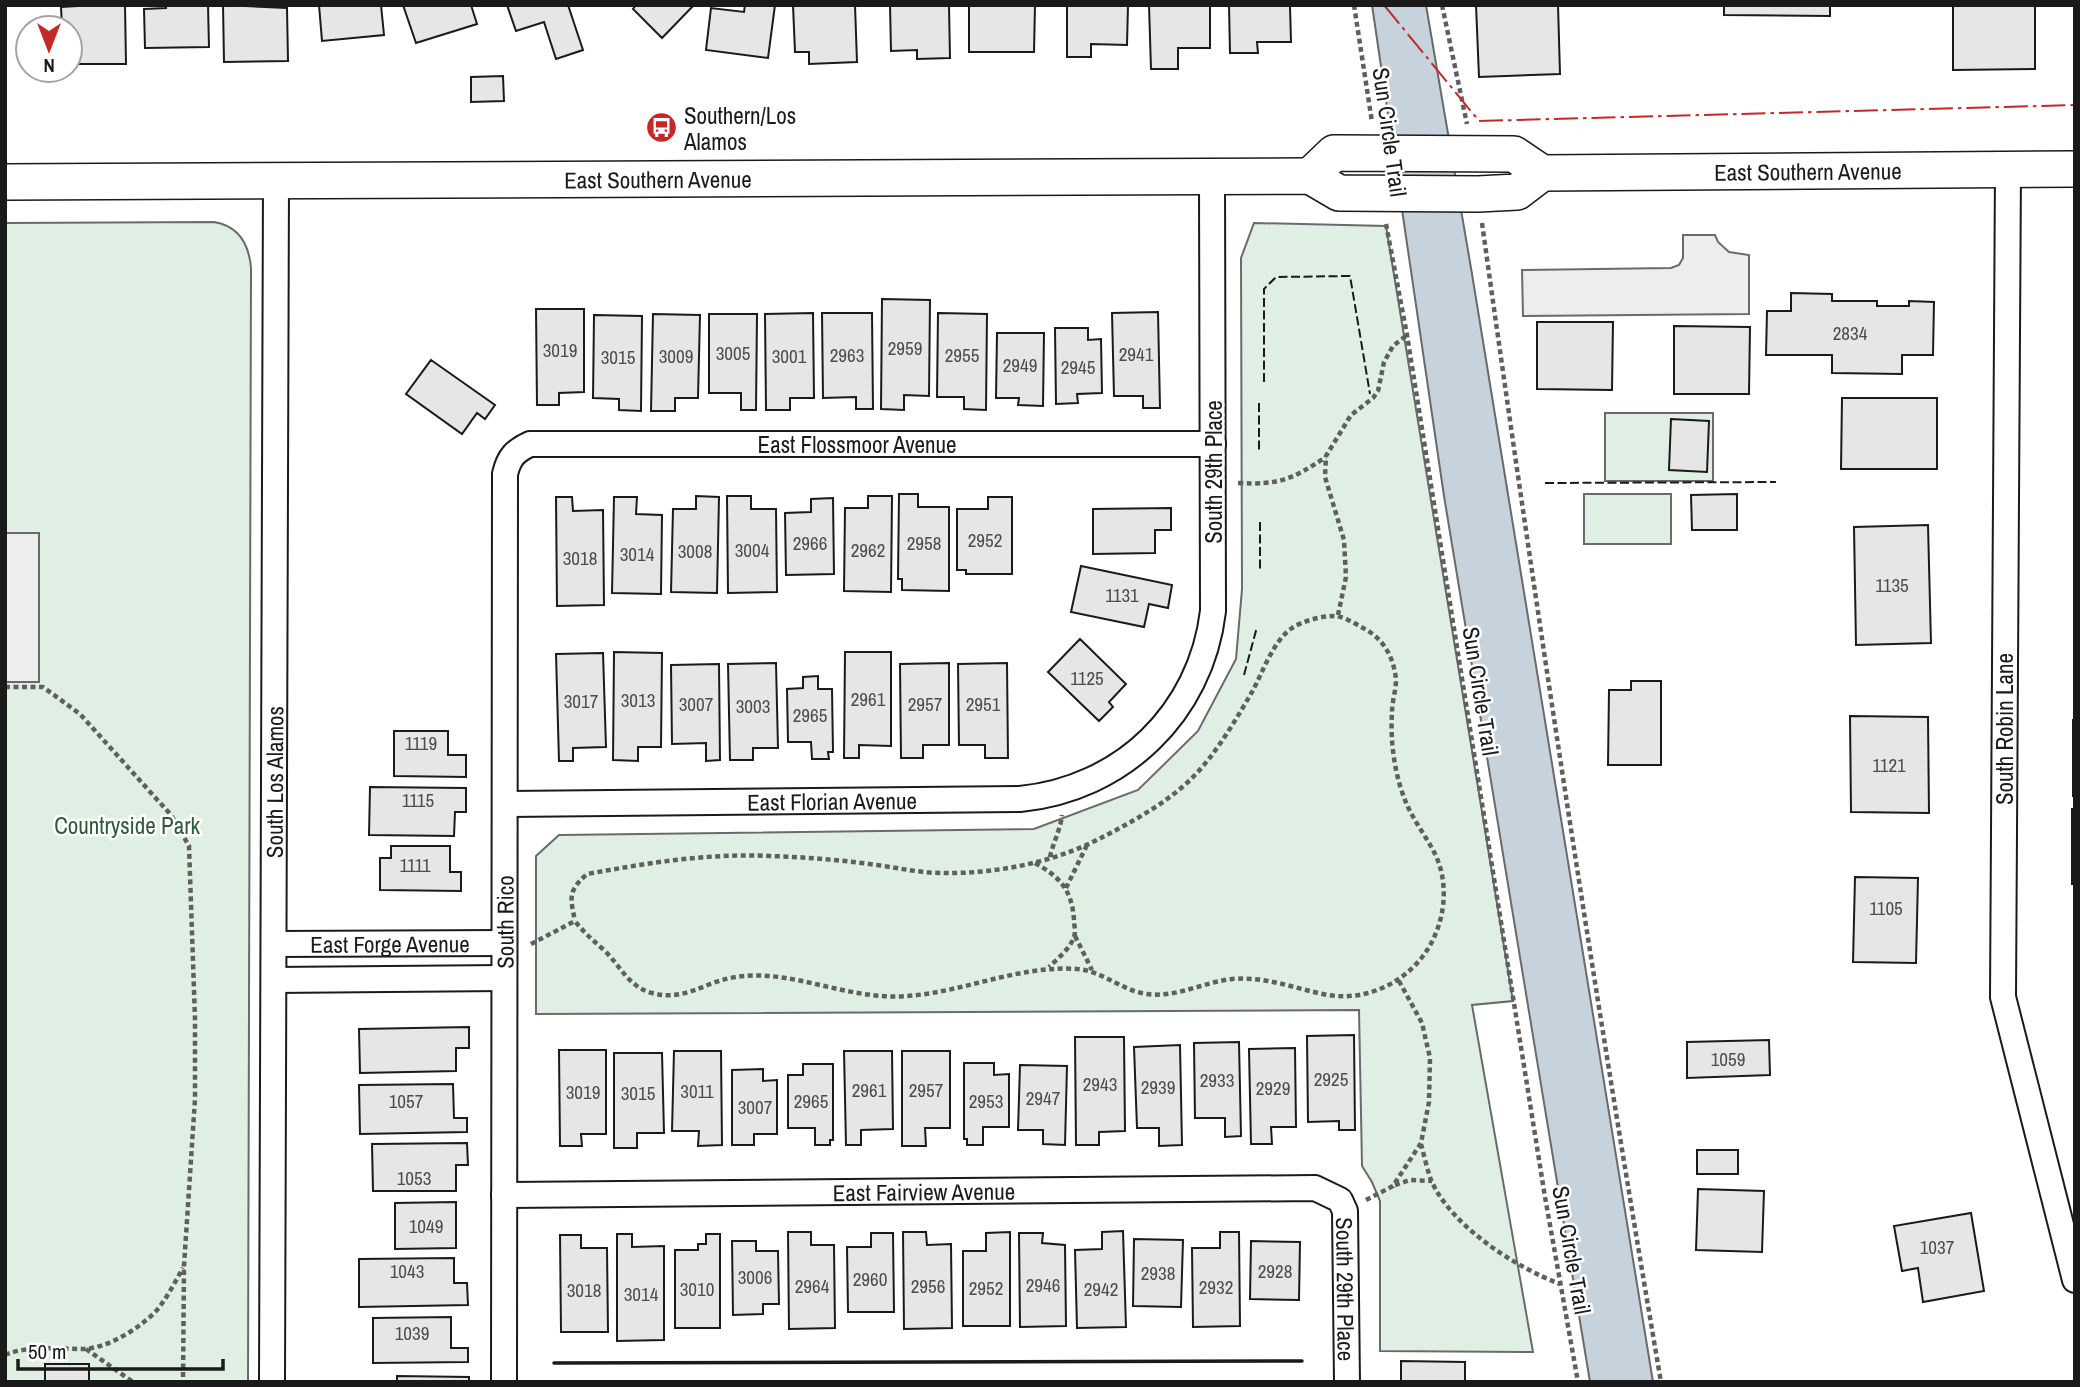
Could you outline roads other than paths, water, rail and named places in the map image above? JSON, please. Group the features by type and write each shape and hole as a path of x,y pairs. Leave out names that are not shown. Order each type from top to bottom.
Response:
{"main road":[{"path":"1310,176 1334,153 1514,154 1542,173"},
{"name":"East Southern Avenue","path":"5,182 1310,176 1339,193 1471,194 1517,192 1542,173 2075,169"}],"street":[{"name":"South Robin Lane","path":"2008,169 2003,997 2075,1280"},
{"name":"South 29th Place","path":"1142,746 1186,696 1205,656 1213,611 1212,176"},
{"name":"South Los Alamos","path":"272,1382 275,181"},
{"name":"East Flossmoor Avenue","path":"508,460 517,450 530,444 1213,444"},
{"name":"South Rico","path":"504,1382 505,474 508,460"},
{"name":"East Florian Avenue","path":"506,804 1043,797 1110,772 1142,746"},
{"name":"East Forge Avenue","path":"274,944 504,961"},
{"name":"East Forge Avenue","path":"274,980 504,961"},
{"name":"East Fairview Avenue","path":"505,1195 1315,1188 1342,1205"},
{"name":"South 29th Place","path":"1342,1205 1347,1382"}],"place":[{"name":"Southern/Los Alamos","path":"661,128"}],"park label":[{"name":"Countryside Park","path":"127,825"}]}
